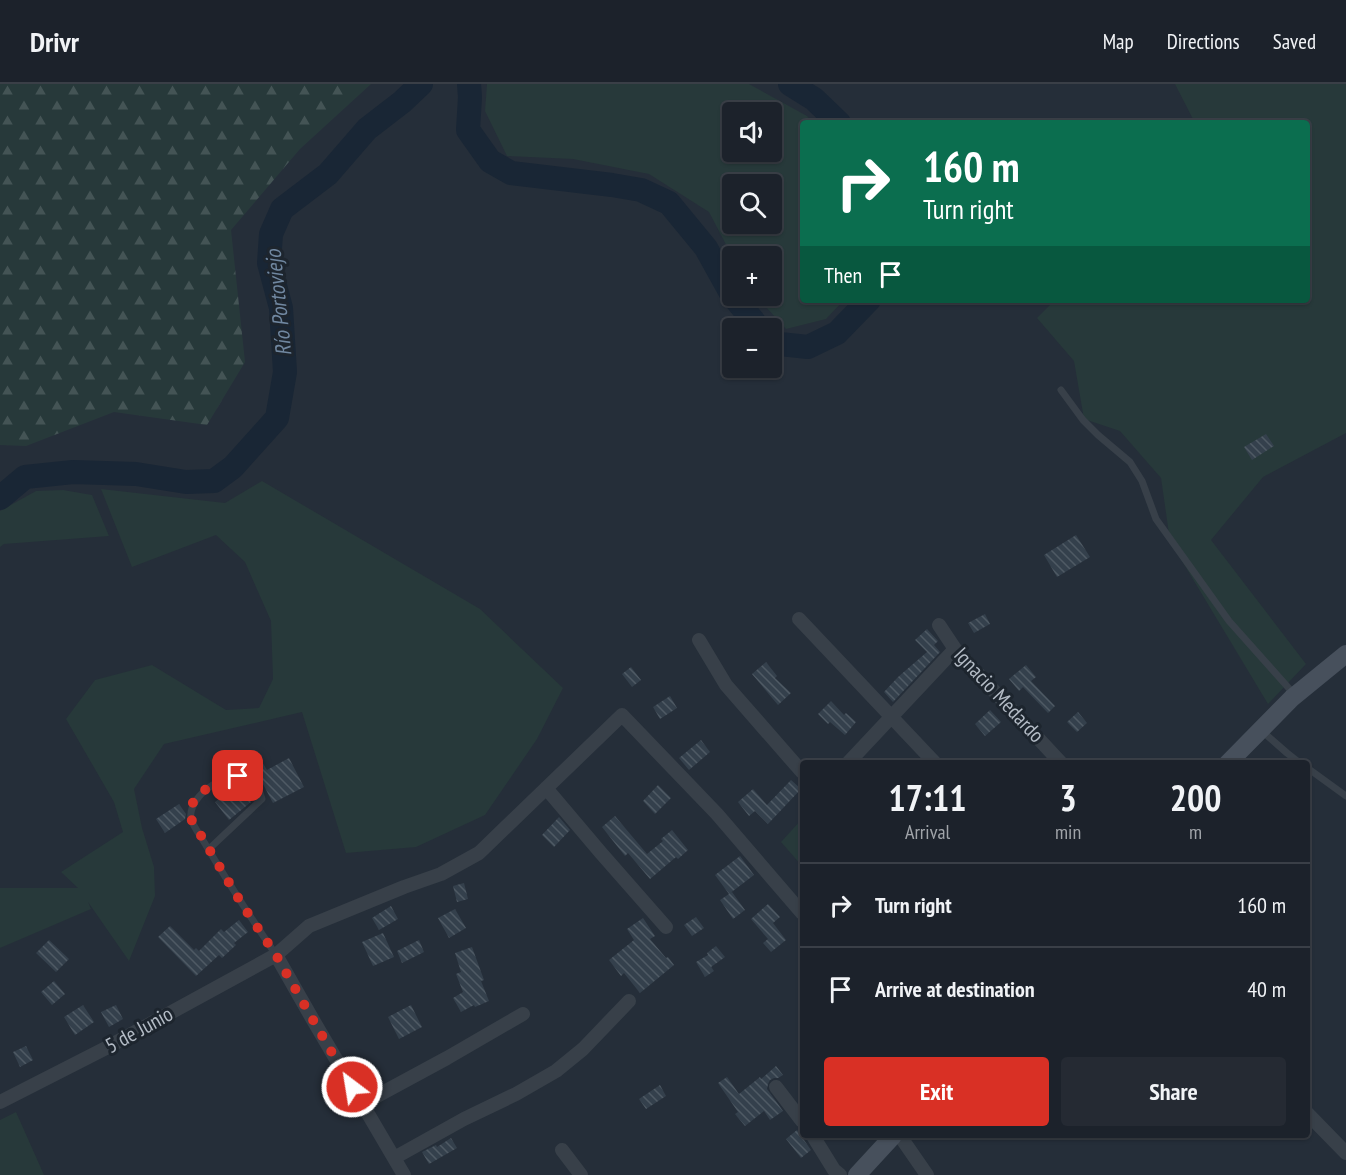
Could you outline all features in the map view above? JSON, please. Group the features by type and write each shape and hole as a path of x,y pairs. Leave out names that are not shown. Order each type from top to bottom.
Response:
{"street":[{"path":"799,619 932,760"},
{"name":"Ignacio Medardo","path":"939,626 955,649 1058,760"},
{"path":"699,640 726,685 800,770"},
{"path":"851,760 955,649"},
{"path":"1231,760 1295,696 1346,654"},
{"name":"5 de Junio","path":"0,1102 106,1048 276,955 309,926 441,874 479,853 622,714 717,814 800,911"},
{"path":"546,788 666,927"},
{"path":"276,955 404,1175"},
{"path":"394,1158 556,1071 583,1049 628,1001"},
{"path":"362,1104 523,1014"},
{"path":"776,1088 800,1118"},
{"path":"1310,1116 1346,1153"},
{"path":"814,1138 834,1170 840,1175"},
{"path":"857,1175 891,1138"},
{"path":"901,1138 927,1175"},
{"path":"562,1150 581,1175"}],"lane":[{"path":"1061,390 1083,420 1130,462 1142,481 1156,519 1229,621 1295,696"},
{"path":"1261,729 1296,760"},
{"path":"1310,770 1346,796"},
{"path":"208,849 262,799 251,779 238,776 209,786 193,802 191,819 208,849 243,906 276,955"}],"green space":[{"path":"0,84 371,84 300,149 231,230 245,362 207,425 114,412 26,446 0,445"},
{"path":"487,84 749,84 782,102 722,102 722,162 782,162 782,102 810,120 800,120 800,303 841,303 826,319 786,329 782,325 782,318 776,318 765,306 782,306 782,246 727,246 709,212 649,174 573,159 507,156 485,111"},
{"path":"1175,84 1346,84 1346,433 1263,477 1211,540 1306,664 1268,704 1170,541 1161,478 1120,431 1084,419 1074,361 1037,318 1052,303 1310,303 1310,120 1193,120"},
{"path":"262,481 480,609 563,688 537,739 485,815 416,847 346,853 302,712 164,744 134,789 142,828 154,867 155,896 129,961 88,902 91,909 0,948 0,888 78,888 61,872 123,832 114,802 66,719 95,680 152,665 226,710 259,708 273,679 271,621 245,562 216,535 132,567 101,489 225,503"},
{"path":"63,490 92,495 109,536 4,544 0,547 0,511 36,491"},
{"path":"800,821 800,864 781,842"},
{"path":"16,1112 44,1175 0,1175 0,1120"}],"building":[{"path":"1266,434 1274,446 1252,460 1244,447"},
{"path":"1076,535 1090,557 1057,577 1044,555"},
{"path":"985,614 990,624 974,633 968,623"},
{"path":"927,629 938,641 934,645 940,652 893,702 884,692 927,652 915,640"},
{"path":"766,662 777,676 775,678 791,693 778,705 752,674"},
{"path":"1026,665 1036,677 1031,681 1055,706 1048,713 1023,687 1019,691 1009,679"},
{"path":"631,667 641,680 632,687 622,674"},
{"path":"670,696 677,708 660,719 653,707"},
{"path":"831,701 844,715 846,713 856,722 845,735 818,714"},
{"path":"990,710 1001,722 985,736 975,724"},
{"path":"1078,712 1087,723 1077,732 1067,722"},
{"path":"701,740 710,752 689,770 679,758"},
{"path":"255,750 267,770 289,758 304,787 273,803 254,767 245,771 238,760"},
{"path":"791,780 800,788 768,824 755,811 749,816 738,802 753,789 767,805"},
{"path":"237,784 251,802 229,820 215,802"},
{"path":"658,785 671,798 655,814 643,801"},
{"path":"179,804 186,814 185,819 165,833 156,819"},
{"path":"615,816 647,854 672,830 688,850 650,879 628,853 625,856 602,827"},
{"path":"559,817 570,830 554,847 542,835"},
{"path":"740,856 754,875 729,894 715,875"},
{"path":"464,883 468,899 457,902 453,886"},
{"path":"732,892 745,910 733,919 720,900"},
{"path":"768,904 780,917 773,923 786,940 771,952 763,943 768,939 751,919"},
{"path":"391,906 398,919 379,930 372,918"},
{"path":"455,909 466,928 449,938 438,918"},
{"path":"696,917 704,928 692,936 684,925"},
{"path":"643,918 655,936 650,939 674,965 640,993 624,973 621,976 609,960 634,940 627,929"},
{"path":"239,920 248,932 234,943 236,945 222,958 219,955 196,976 158,937 170,926 194,950 196,948 199,951 221,929 224,932"},
{"path":"383,933 394,957 373,966 362,942"},
{"path":"49,940 69,959 56,972 36,953"},
{"path":"419,940 424,952 402,963 397,951"},
{"path":"716,946 725,957 711,967 714,971 705,977 696,962 708,955 707,953"},
{"path":"472,947 489,1001 461,1012 453,998 463,992 456,974 461,972 455,953"},
{"path":"54,981 65,994 52,1005 41,992"},
{"path":"83,1005 94,1022 75,1035 64,1017"},
{"path":"116,1005 123,1019 109,1027 101,1012"},
{"path":"411,1005 422,1027 399,1039 388,1017"},
{"path":"26,1046 33,1060 20,1067 13,1052"},
{"path":"776,1066 783,1075 770,1080 767,1089 783,1111 770,1120 764,1111 745,1126 735,1114 738,1112 718,1083 727,1077 739,1094"},
{"path":"660,1085 666,1096 646,1109 639,1099"},
{"path":"797,1130 800,1138 803,1138 811,1150 801,1158 786,1139"},
{"path":"451,1138 457,1148 429,1164 422,1152 436,1145 437,1147"}],"waterway":[{"name":"Río Portoviejo","path":"0,498 25,477 73,472 136,474 186,482 214,481 233,467 277,418 285,372 281,308 269,263 271,234 282,209 328,174 367,129 421,84"},
{"name":"Río Portoviejo","path":"469,84 468,130 490,161 511,173 641,190 669,203 706,248 722,277"},
{"name":"Río Portoviejo","path":"790,84 814,99 836,120"},
{"name":"Río Portoviejo","path":"782,344 808,347 837,333 866,303"},
{"name":"Río Portoviejo","path":"741,306 751,318"}],"route":[{"path":"238,776 209,786 193,802 191,819 243,906 276,955 352,1087"}]}
